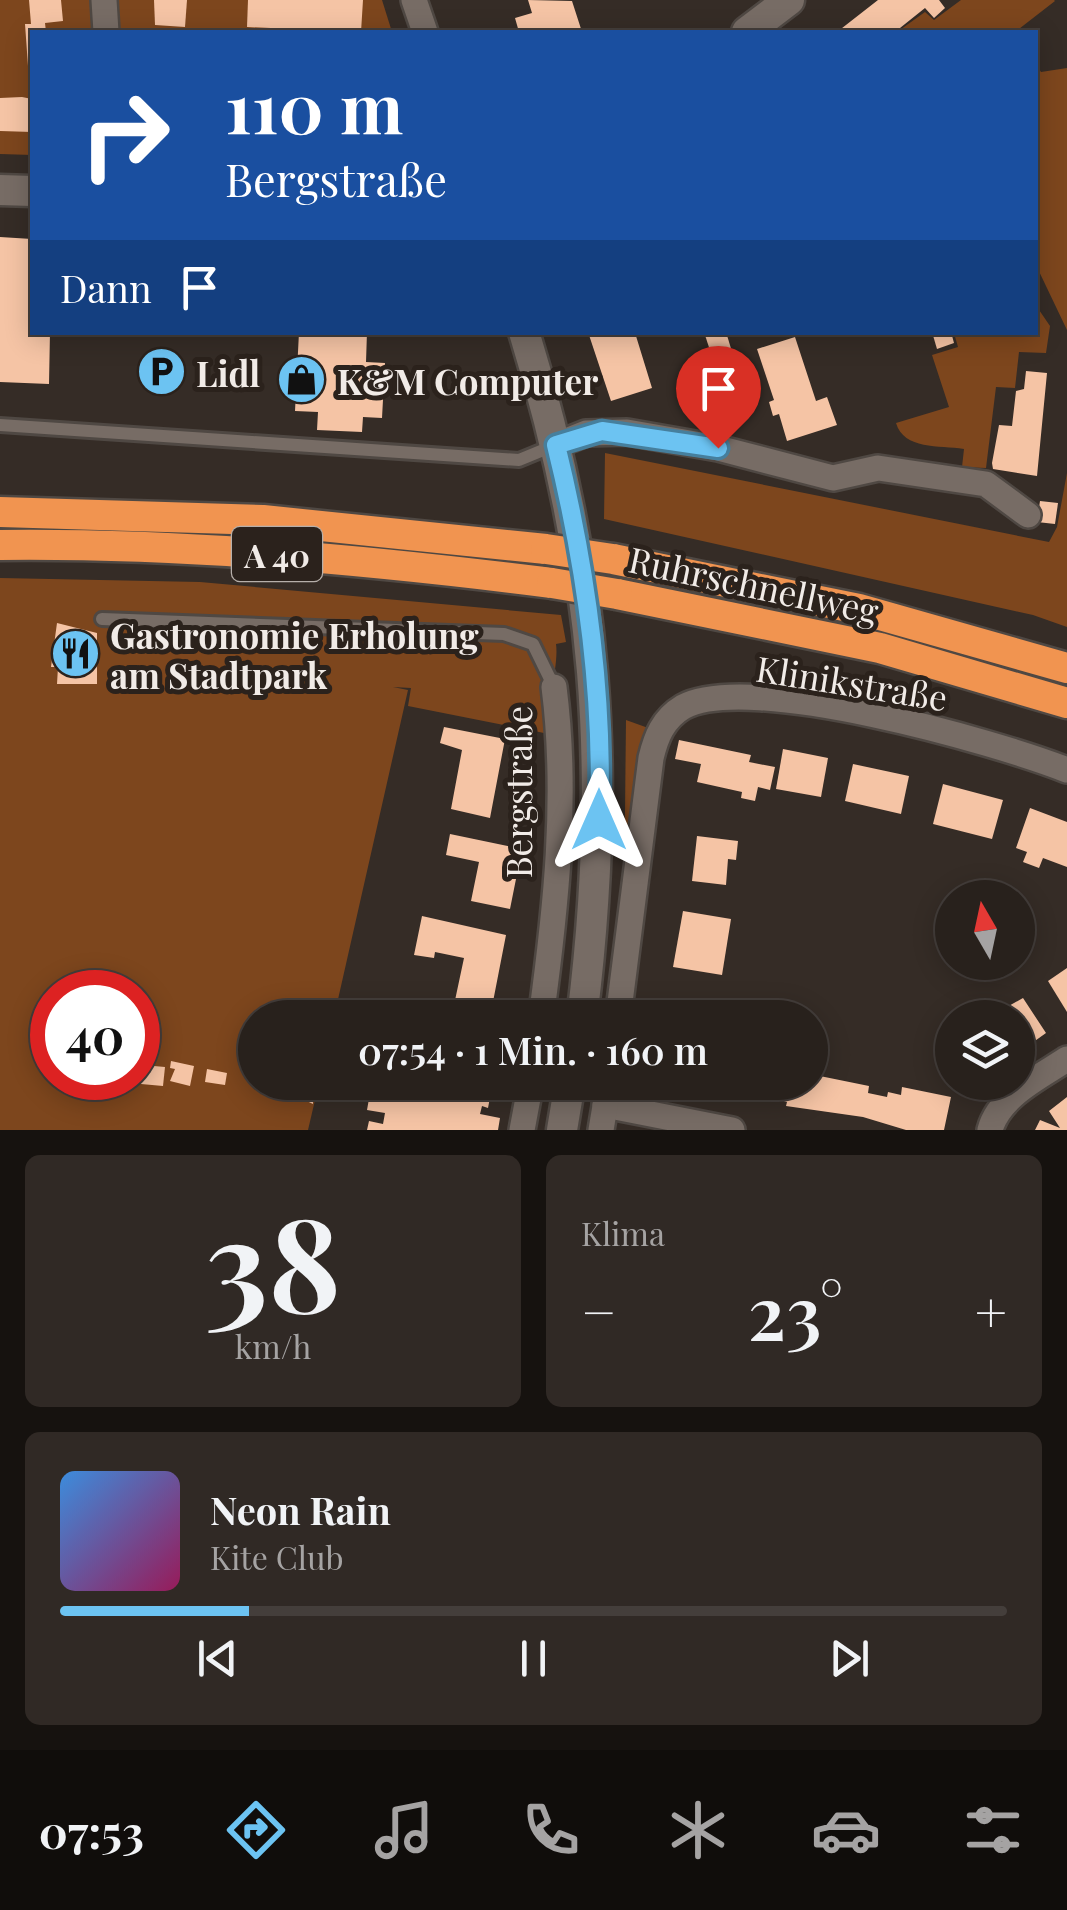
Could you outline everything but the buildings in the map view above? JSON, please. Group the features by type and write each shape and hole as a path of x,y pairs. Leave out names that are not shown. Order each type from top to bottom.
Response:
{"highway":[{"name":"Ruhrschnellweg","path":"0,512 282,522 546,549 860,609 1067,668"},
{"name":"Ruhrschnellweg","path":"0,545 178,548 380,561 552,583 880,648 1067,703"}],"street":[{"path":"104,0 106,30"},
{"path":"414,0 424,30"},
{"path":"750,30 788,0"},
{"path":"0,190 30,191"},
{"path":"525,335 572,512 596,684 600,791 597,877 584,1000"},
{"path":"556,445 586,433 627,432 718,448 833,478 878,468 986,484 1028,515"},
{"name":"Bergstraße","path":"543,1000 558,856 559,745 554,687"},
{"name":"Klinikstraße","path":"620,1000 651,758 657,736 683,708 700,701 738,699 827,707 916,722 1067,770"},
{"path":"990,1130 994,1117 1018,1091 1067,1059"},
{"path":"522,1130 528,1100"},
{"path":"562,1130 567,1100"},
{"path":"605,1106 732,1130"}],"lane":[{"path":"0,424 519,460 556,445"},
{"name":"Bergstraße","path":"102,619 504,634 533,644 554,687"}],"shaded area":[{"path":"0,0 382,0 391,30 30,30 30,155 0,154"},
{"path":"961,0 1055,1 1018,30 900,30 925,12 934,20"},
{"path":"1038,68 1041,72 1067,68 1067,330 1038,269"},
{"path":"1038,308 1050,326 1046,353 1019,352 1015,388 996,387 986,468 962,467 964,449 914,442 900,432 896,423 949,407 932,355 958,347 955,335 1038,335"},
{"path":"605,453 1049,542 1057,527 1067,473 1067,627 1033,615 604,519"},
{"path":"0,578 200,582 561,615 566,642 556,644 544,733 408,706 411,688 393,687 408,690 338,1000 238,1000 238,1100 315,1100 308,1130 0,1130"},
{"path":"626,720 651,729 624,905"}],"place":[{"name":"Lidl","path":"161,372"},
{"name":"K&M Computer","path":"302,380"},
{"name":"Gastronomie Erholung am Stadtpark","path":"75,654"}],"route":[{"path":"599,820 592,642 572,512 556,445 602,431 660,436 718,448"}]}
